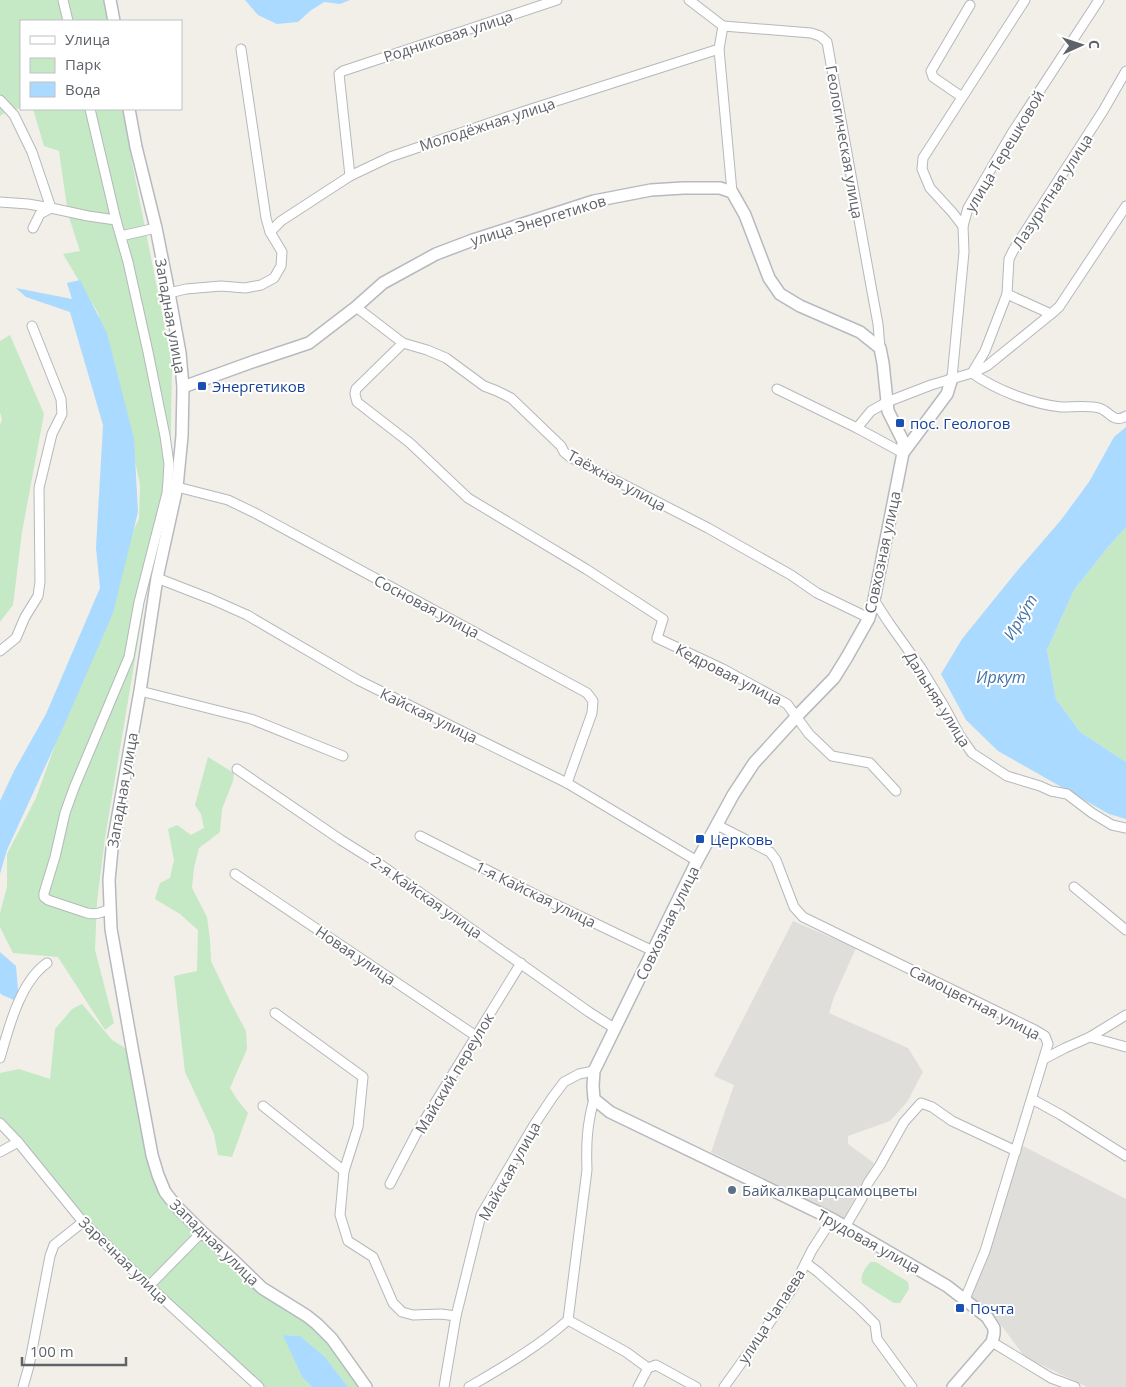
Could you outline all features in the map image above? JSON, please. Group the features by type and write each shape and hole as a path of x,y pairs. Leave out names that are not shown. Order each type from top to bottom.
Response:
{"street":[{"path":"63,0 68,20"},
{"path":"110,0 114,20"},
{"name":"Родниковая улица","path":"350,176 339,74 343,70 557,0"},
{"path":"689,0 723,26 719,49 732,192 745,215 769,278 780,294 800,306 860,332 880,348 888,411 903,441 903,454 857,428 777,388"},
{"path":"963,226 930,188 922,169 923,158 1025,0"},
{"name":"улица Терешковой","path":"952,378 964,252 963,226 968,208 1012,133 1099,0"},
{"path":"962,97 933,77 931,71 970,5"},
{"name":"Геологическая улица","path":"723,26 811,33 820,36 827,42 878,324 880,348"},
{"path":"169,293 186,289 221,286 245,288 261,285 274,278 281,266 282,252 270,232 266,218 241,49"},
{"name":"Молодёжная улица","path":"270,232 281,221 350,176 390,157 525,111 719,49"},
{"name":"Лазуритная улица","path":"972,373 985,351 1007,294 1009,259 1014,249 1103,111 1126,71"},
{"path":"0,100 14,115 32,152 51,208"},
{"path":"90,110 116,220 128,262 148,352 169,464 167,493 139,602 129,657 68,805 44,893 44,897 48,900 87,913 101,913 109,909"},
{"name":"Западная улица","path":"129,110 169,293 180,353 183,387 182,436 177,487 157,578 140,691 112,849 109,880 111,929 152,1155 165,1192 171,1199 202,1232 262,1288 317,1324 332,1340 366,1387"},
{"name":"улица Энергетиков","path":"183,387 309,343 356,307 383,283 436,254 473,240 594,201 651,190 720,188 732,192"},
{"path":"0,202 28,204 116,220"},
{"path":"857,428 871,411 887,402 952,378 972,373 986,366 1051,314 1059,307 1126,206"},
{"path":"33,228 40,214 51,208"},
{"path":"121,236 156,228"},
{"path":"1007,294 1051,314"},
{"name":"Таёжная улица","path":"356,307 403,343 446,358 484,386 497,390 511,398 570,457 708,528 790,575 817,593 869,618"},
{"path":"0,651 16,638 25,617 38,596 40,582 39,488 52,434 62,414 61,399 32,326"},
{"name":"Кедровая улица","path":"403,343 356,389 357,402 410,443 468,498 586,569 664,619 658,638 723,668 773,695 787,704 809,734 832,756 870,763 896,791"},
{"path":"972,373 984,381 1030,401 1060,406 1098,408 1117,419 1126,416"},
{"name":"Совхозная улица","path":"568,1320 587,1170 586,1144 594,1099 594,1071 697,861 733,795 754,763 834,678 869,618 903,454 947,394 952,378"},
{"name":"Сосновая улица","path":"177,487 228,500 255,513 587,693 593,701 592,713 567,783"},
{"name":"Кайская улица","path":"157,578 246,615 358,680 567,783 697,861"},
{"name":"Дальняя улица","path":"874,600 888,623 921,668 960,736 972,753 1007,776 1051,791 1067,794 1112,825 1126,828"},
{"path":"140,691 251,719 343,756"},
{"name":"2-я Кайская улица","path":"237,769 341,840 381,864 614,1028"},
{"name":"Самоцветная улица","path":"717,826 770,852 776,860 794,907 803,917 1045,1036 1048,1044 1032,1099 985,1251 965,1299"},
{"name":"1-я Кайская улица","path":"420,836 652,951"},
{"name":"Новая улица","path":"235,874 476,1036"},
{"path":"1074,887 1126,930"},
{"path":"0,1058 10,1024 22,997 38,969 47,963"},
{"name":"Майский переулок","path":"390,1184 416,1134 521,963"},
{"path":"274,1013 363,1077 358,1127 344,1171 340,1215 348,1241 374,1257 393,1303 402,1312 414,1315 441,1314 456,1316"},
{"path":"1044,1059 1090,1037 1126,1015"},
{"path":"1090,1037 1126,1047"},
{"name":"Майская улица","path":"444,1387 456,1316 481,1215 534,1124 564,1082 579,1074 594,1071"},
{"name":"Трудовая улица","path":"594,1099 610,1112 832,1219 947,1286 987,1317 994,1328 993,1338 1051,1378 1076,1387"},
{"path":"1032,1099 1126,1156"},
{"path":"845,1227 862,1198 868,1183 880,1166 904,1122 921,1103 932,1107 952,1121 1016,1151"},
{"path":"262,1106 344,1171"},
{"name":"Заречная улица","path":"0,1123 18,1142 83,1222 149,1286 259,1387"},
{"path":"0,1152 18,1142"},
{"name":"улица Чапаева","path":"724,1387 794,1286 812,1250 832,1219"},
{"path":"23,1387 29,1366 50,1256 54,1245 83,1222"},
{"path":"149,1286 202,1232"},
{"path":"806,1263 859,1308 874,1324 877,1338 912,1387"},
{"path":"469,1387 553,1334 568,1320 626,1352 648,1368"},
{"path":"953,1387 993,1338"},
{"path":"638,1387 648,1368 656,1364 696,1387"}],"shaded area":[{"path":"793,921 856,948 834,997 829,1013 908,1048 923,1072 907,1102 890,1121 848,1136 848,1144 874,1163 844,1218 711,1152 734,1085 714,1076"},
{"path":"1023,1146 1126,1199 1126,1387 1087,1387 1025,1357 998,1321 972,1297"}],"green space":[{"path":"0,0 104,0 108,20 20,20 20,108 8,111 0,116"},
{"path":"33,110 123,110 172,363 170,481 151,564 105,838 97,902 95,950 114,1023 105,1030 58,957 13,953 0,927 0,913 7,887 7,854 36,798 130,537 139,519 140,485 121,394 98,313 63,254 80,251 68,214 59,151 44,146"},
{"path":"10,335 44,414 22,532 13,605 0,622 0,425 2,420 0,412 0,341"},
{"path":"1126,527 1126,762 1080,732 1056,699 1047,650 1074,590"},
{"path":"208,757 234,773 233,781 222,809 220,832 199,848 192,888 207,917 211,961 246,1031 247,1049 230,1088 248,1113 232,1157 218,1155 214,1134 185,1072 174,976 197,971 198,930 180,914 155,899 160,883 170,878 174,860 168,829 177,825 191,835 204,828 201,814 195,805"},
{"path":"82,1004 112,1040 133,1053 165,1192 230,1257 307,1316 343,1355 358,1387 348,1387 325,1357 300,1336 284,1335 302,1377 312,1387 259,1387 83,1222 0,1123 0,1073 19,1069 50,1079 55,1029 72,1009"},
{"path":"871,1262 876,1262 908,1282 909,1289 900,1303 894,1303 862,1283 864,1272"}],"water":[{"path":"245,0 350,0 340,4 324,2 298,22 277,24 258,15"},
{"path":"80,280 107,333 134,439 138,512 113,613 7,850 0,874 0,801 14,771 46,714 100,588 96,548 103,425 70,312 26,297 16,288 72,299 67,283"},
{"name":"Иркут","path":"1126,427 1126,527 1074,590 1047,650 1056,699 1080,732 1126,762 1126,819 1109,814 998,751 966,720 941,674 962,639 1061,520 1089,482 1114,437"},
{"path":"0,952 16,966 19,1002 0,993"},
{"path":"283,1335 300,1336 325,1357 348,1387 312,1387 302,1377"}],"place":[{"name":"Энергетиков","path":"202,386"},
{"name":"пос. Геологов","path":"900,423"},
{"name":"Церковь","path":"700,839"},
{"name":"Байкалкварцсамоцветы","path":"732,1190"},
{"name":"Почта","path":"960,1308"}],"water label":[{"name":"Ирку́т","path":"1020,617"}]}
